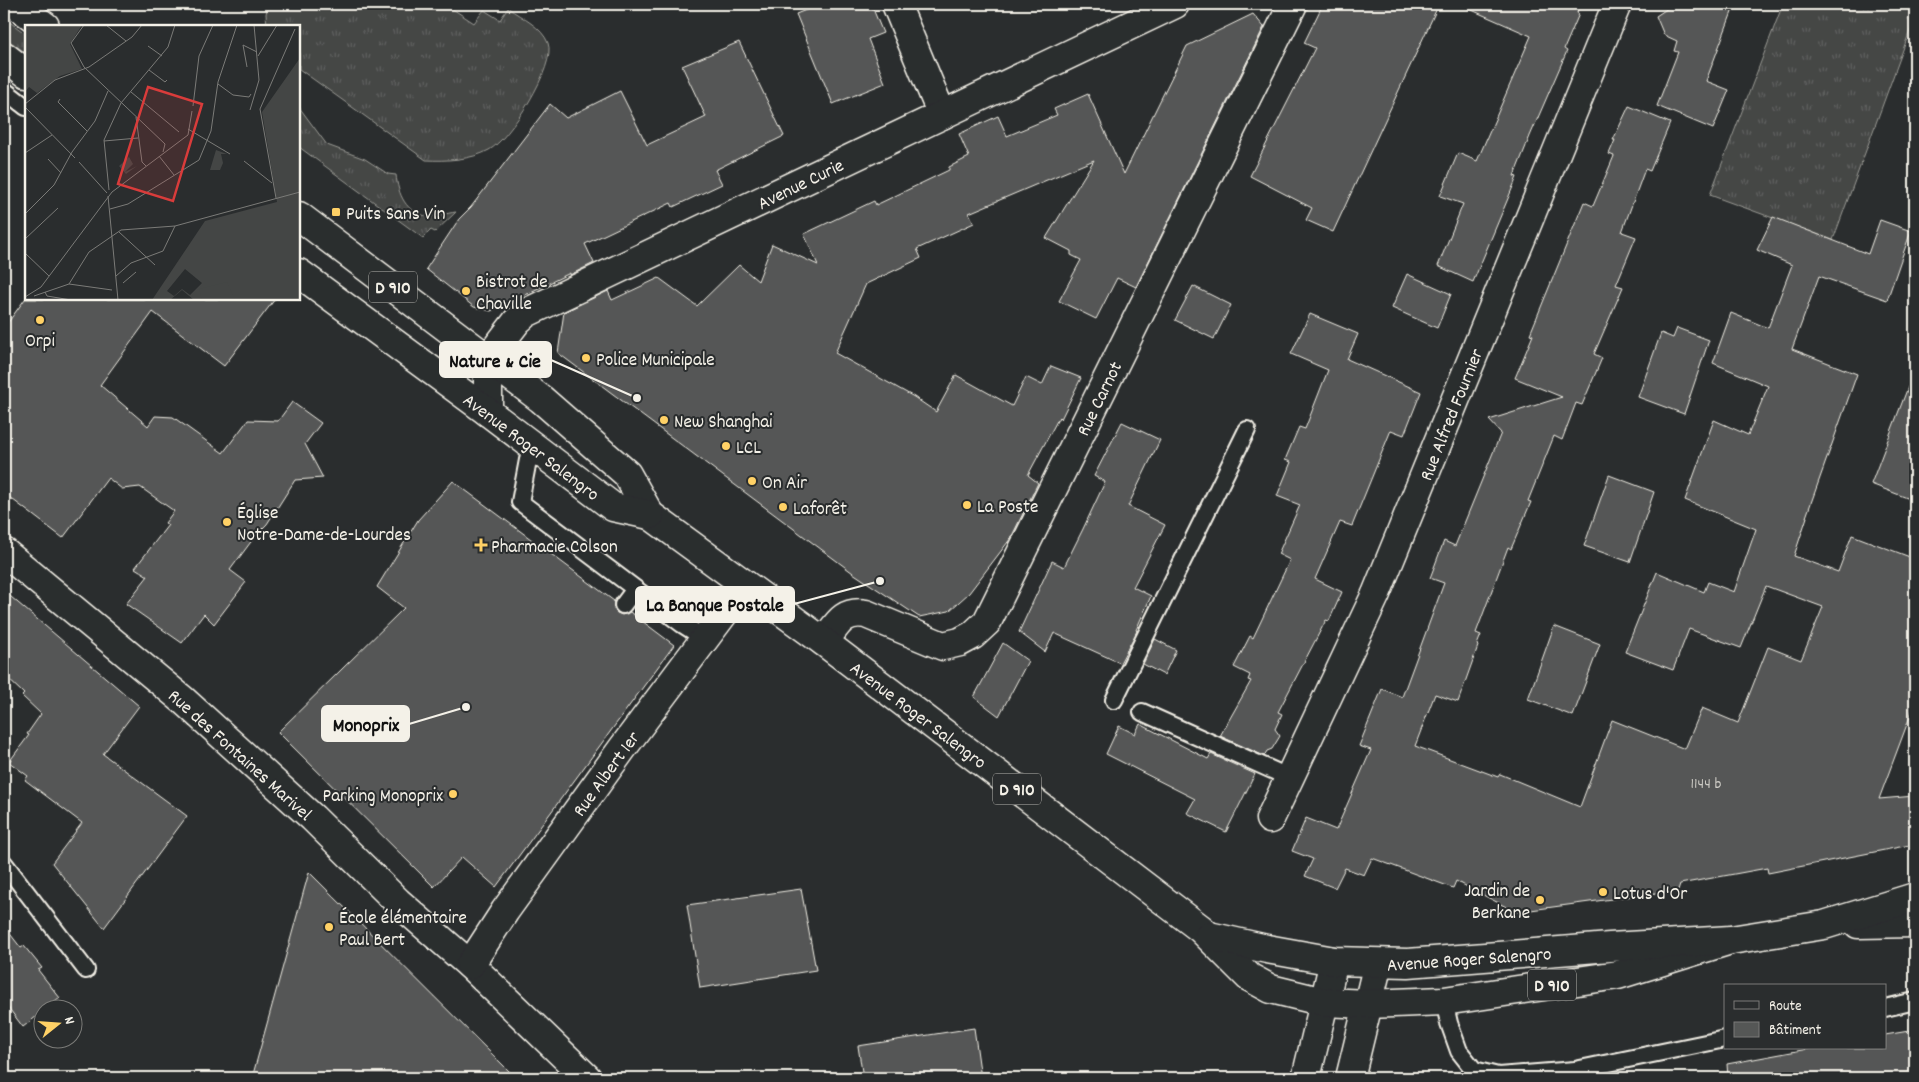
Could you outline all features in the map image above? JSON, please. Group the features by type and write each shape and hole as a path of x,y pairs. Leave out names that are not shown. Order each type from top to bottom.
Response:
{"street":[{"path":"15,4 44,25"},
{"path":"896,4 942,115"},
{"name":"Avenue Curie","path":"488,359 517,321 526,313 1175,4"},
{"name":"Rue Carnot","path":"824,642 844,616 855,612 866,614 943,646 960,642 974,635 987,622 1293,4"},
{"name":"Rue Alfred Fournier","path":"1270,819 1376,594 1617,4"},
{"path":"4,56 25,72"},
{"name":"Avenue Roger Salengro","path":"300,217 541,399 627,474 650,514 824,642 1209,936 1249,978 1271,989 1324,1002 1368,1004 1444,1000 1618,975 1731,940"},
{"name":"Avenue Roger Salengro","path":"300,274 531,444 613,508 650,514"},
{"path":"488,359 488,412"},
{"name":"Rue des Fontaines Marivel","path":"4,552 183,700 313,818 398,902 470,965 587,1078"},
{"name":"Rue Albert 1er","path":"470,965 505,911 704,638 745,585"},
{"name":"Avenue Roger Salengro","path":"1824,925 1915,897"},
{"name":"Avenue Roger Salengro","path":"1209,936 1334,961 1378,964 1731,940 1824,925 1915,923"},
{"path":"1306,1078 1334,961"},
{"path":"1350,1078 1378,964"}],"lane":[{"path":"4,90 25,106"},
{"path":"1114,700 1247,430"},
{"path":"531,444 520,502 682,624 704,638"},
{"path":"623,605 635,589"},
{"path":"1142,712 1290,778"},
{"path":"4,863 86,970"},
{"path":"1444,1000 1449,1023 1459,1051 1474,1070 1498,1076 1575,1070 1724,1039"},
{"path":"1886,1008 1915,1002"}],"green space":[{"path":"268,4 445,4 474,23 484,10 500,20 508,8 541,32 548,43 549,54 539,84 519,118 498,143 489,150 466,158 426,160 300,70 300,25 267,25"},
{"path":"1783,4 1915,4 1915,17 1833,240 1710,195"},
{"path":"4,18 25,33 25,52 4,37"},
{"path":"300,108 327,145 365,159 388,174 396,175 404,202 414,211 431,216 456,212 435,232 431,230 423,238 300,148"}],"building":[{"path":"821,4 871,4 883,33 868,39 885,83 833,104 796,14"},
{"path":"1323,4 1439,4 1333,232 1306,220 1312,208 1250,176 1315,48 1304,43"},
{"path":"1458,4 1580,4 1577,13 1579,14 1564,49 1567,51 1530,136 1514,176 1517,177 1473,282 1438,266 1463,204 1440,196 1458,153 1477,161 1531,36"},
{"path":"1674,4 1735,4 1706,81 1729,90 1713,129 1657,106 1678,52 1674,51 1677,41 1664,35 1656,16"},
{"path":"1253,14 1264,27 1136,287 1117,278 1096,319 1059,301 1081,260 1071,255 1071,251 1046,238 1094,160 969,213 974,223 917,249 921,258 866,284 835,353 914,397 936,412 956,375 1012,406 1026,377 1042,385 1051,366 1081,378 1061,419 1059,417 1028,475 1038,483 1011,538 969,593 949,611 919,617 853,573 558,353 564,312 608,291 612,300 659,278 697,306 739,265 758,281 772,244 818,265 804,234 874,201 876,205 949,170 949,167 969,157 959,134 998,116 1007,136 1057,115 1054,109 1088,94 1124,174 1187,46"},
{"path":"739,42 784,136 715,170 722,184 673,207 671,203 585,244 594,263 491,311 474,307 426,269 459,219 471,207 550,104 566,118 620,91 647,145 706,117 682,66"},
{"path":"1629,106 1670,123 1650,171 1645,169 1622,232 1636,237 1616,285 1623,287 1594,354 1602,358 1582,405 1576,403 1562,440 1554,436 1528,501 1531,502 1511,549 1508,547 1476,633 1481,635 1458,702 1435,694 1415,746 1498,777 1500,774 1580,807 1612,720 1685,749 1702,708 1738,723 1768,647 1801,660 1823,607 1766,586 1741,648 1689,629 1673,670 1625,652 1657,572 1704,592 1708,582 1734,592 1756,529 1685,500 1714,420 1748,435 1768,386 1713,363 1731,313 1768,328 1792,265 1757,250 1773,217 1868,254 1880,220 1911,231 1887,300 1819,276 1792,349 1857,374 1794,556 1838,572 1852,535 1915,559 1915,703 1879,799 1915,796 1915,844 1768,873 1767,868 1680,884 1678,890 1516,912 1456,881 1453,888 1372,858 1364,875 1345,868 1335,888 1305,876 1313,859 1292,851 1306,818 1336,830 1371,750 1359,746 1382,689 1402,697 1444,583 1430,578 1444,541 1455,546 1501,433 1489,420 1562,397 1515,378 1533,335 1530,334 1584,202 1593,206 1614,156 1609,154 1615,140 1613,140"},
{"path":"1407,274 1451,294 1437,328 1392,308"},
{"path":"1193,286 1231,305 1214,339 1175,320"},
{"path":"25,299 274,300 224,366 153,312 100,385 148,426 155,416 173,417 223,453 248,420 278,421 292,402 321,423 305,444 323,478 295,480 267,524 256,535 230,570 246,582 214,624 204,614 182,643 126,604 148,576 135,568 168,525 165,523 174,511 140,487 122,489 108,478 63,538 4,493 4,328"},
{"path":"1310,314 1358,334 1347,359 1421,392 1404,435 1391,430 1352,526 1340,522 1315,579 1342,592 1329,621 1326,620 1278,712 1282,714 1275,729 1280,736 1272,749 1267,751 1264,756 1220,736 1251,681 1248,680 1250,675 1234,667 1250,636 1253,638 1290,560 1278,554 1300,505 1277,496 1291,462 1285,460 1299,427 1305,429 1328,370 1291,354"},
{"path":"1677,328 1709,340 1684,414 1638,397 1661,333 1673,338"},
{"path":"1913,374 1915,375 1915,501 1871,484"},
{"path":"1122,422 1160,440 1128,506 1165,525 1133,587 1151,596 1137,631 1120,663 1054,633 1045,652 1019,632 1052,561 1064,567 1083,529 1105,482 1094,476"},
{"path":"1609,475 1654,492 1630,562 1584,546"},
{"name":"Parking Monoprix","path":"453,481 614,601 614,608 617,613 622,615 630,612 674,645 496,887 462,857 434,887 278,732 404,608 377,587 418,520"},
{"path":"4,591 139,706 103,754 187,816 104,928 52,863 82,823 25,780 28,776 9,762 29,735 27,734 41,714 4,675"},
{"path":"1554,626 1600,644 1573,716 1528,699"},
{"path":"1155,639 1176,650 1164,675 1143,664"},
{"path":"1003,643 1028,661 999,716 974,697"},
{"path":"1140,724 1208,759 1211,754 1255,774 1226,832 1187,813 1195,799 1106,754 1119,726 1135,734"},
{"name":"École élémentaire Paul Bert","path":"309,872 516,1078 252,1078"},
{"path":"801,889 816,970 700,988 687,905"},
{"path":"4,926 21,948 24,946 42,968 38,970 60,998 57,1000 32,1000 32,1020 23,1027 4,1002"},
{"path":"974,1028 981,1078 863,1078 858,1046"},
{"path":"1915,1030 1915,1078 1728,1078 1727,1064 1802,1050 1886,1050 1886,1035"}],"place":[{"name":"Puits Sans Vin","path":"336,212"},
{"name":"Bistrot de Chaville","path":"466,291"},
{"name":"Orpi","path":"40,320"},
{"name":"Police Municipale","path":"586,358"},
{"name":"Nature & Cie","path":"637,398"},
{"name":"New Shanghai","path":"664,420"},
{"name":"LCL","path":"726,446"},
{"name":"On Air","path":"752,481"},
{"name":"La Poste","path":"967,505"},
{"name":"Laforêt","path":"783,507"},
{"name":"Église Notre-Dame-de-Lourdes","path":"227,522"},
{"name":"Pharmacie Colson","path":"481,545"},
{"name":"La Banque Postale","path":"880,581"},
{"name":"Monoprix","path":"466,707"},
{"name":"Parking Monoprix","path":"453,794"},
{"name":"Lotus d'Or","path":"1603,892"},
{"name":"Jardin de Berkane","path":"1540,900"},
{"name":"École élémentaire Paul Bert","path":"329,927"}]}
